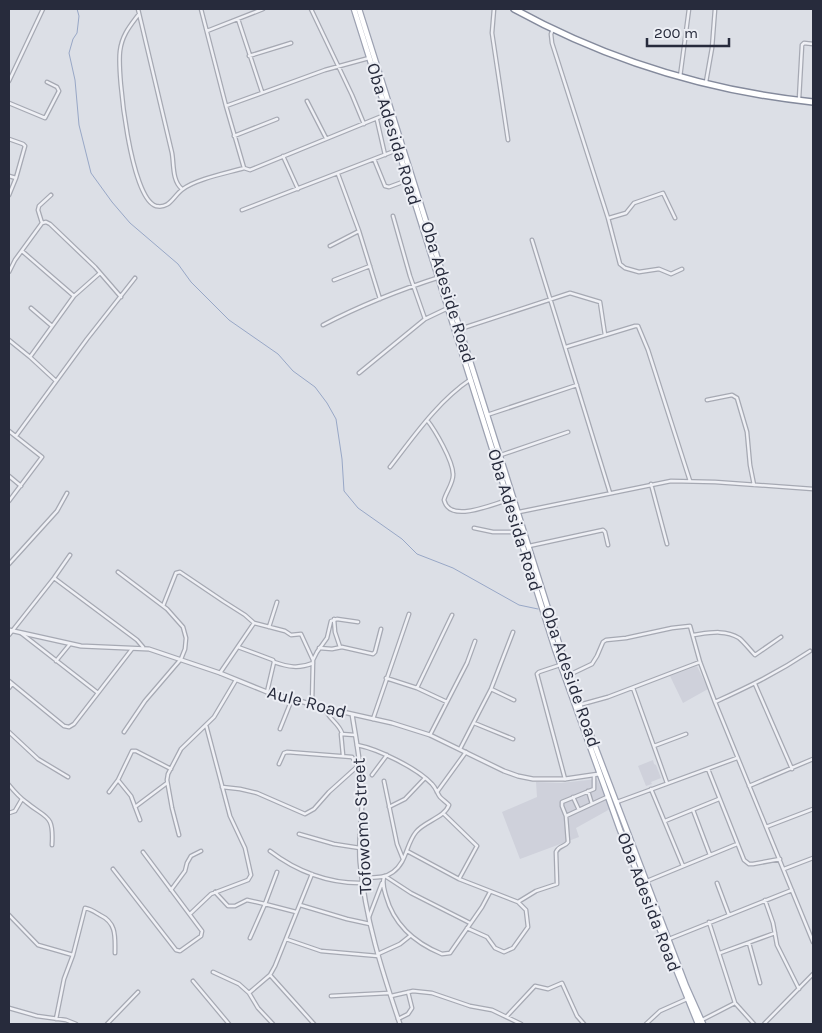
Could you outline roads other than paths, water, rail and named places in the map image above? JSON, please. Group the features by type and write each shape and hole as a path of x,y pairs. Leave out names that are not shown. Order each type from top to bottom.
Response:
{"highway":[{"path":"514,9 552,29 624,59 680,77 738,91 813,102"}],"main road":[{"name":"Oba Adesida Road","path":"354,9 398,150 418,203 448,308 472,379 518,532 525,547 557,648 560,665 599,774 640,873 687,999 700,1023"},
{"name":"Oba Adeside Road","path":"359,9 418,203"},
{"name":"Oba Adeside Road","path":"440,277 461,327 472,379 487,415 517,512 525,547"},
{"name":"Oba Adeside Road","path":"557,648 569,675 616,802 640,873 646,882 669,939 669,948 700,1023"}],"street":[{"path":"9,81 43,9"},
{"path":"138,9 172,154 176,180 182,189"},
{"path":"201,9 244,168"},
{"path":"207,31 263,9"},
{"path":"311,9 364,124"},
{"path":"494,9 492,33 508,140"},
{"path":"680,77 689,9"},
{"path":"705,84 712,48 715,9"},
{"path":"139,14 124,36 119,64 123,108 134,163 143,193 150,204 164,206 174,199 182,189 209,178 244,168 250,170 387,114"},
{"path":"238,19 262,92"},
{"path":"552,29 552,43 622,266 643,273 659,269 671,274 682,269"},
{"path":"250,56 291,43"},
{"path":"798,101 802,45 804,43 813,44"},
{"path":"226,106 337,66 370,58"},
{"path":"9,68 13,70"},
{"path":"9,103 45,118 59,91 57,87 47,82"},
{"path":"308,101 326,138"},
{"path":"234,136 277,119"},
{"path":"376,120 385,155"},
{"path":"9,139 25,145 9,195"},
{"path":"242,210 398,150"},
{"path":"283,156 298,190"},
{"path":"374,159 385,186 408,180"},
{"path":"338,174 359,231 380,299"},
{"path":"9,176 16,178"},
{"path":"608,218 626,213 634,203 663,192 675,218"},
{"path":"42,223 38,210 39,206 51,195"},
{"path":"393,216 425,319"},
{"path":"9,272 15,260 42,223"},
{"path":"42,223 50,224 121,296"},
{"path":"330,246 359,231"},
{"path":"532,240 610,493"},
{"path":"22,251 74,296"},
{"path":"334,280 370,266"},
{"path":"30,357 74,296 100,273"},
{"path":"323,325 380,299 440,277"},
{"path":"16,436 135,278"},
{"path":"461,327 573,293 599,301 606,335"},
{"path":"31,308 52,326"},
{"path":"359,373 425,319 448,308"},
{"path":"566,347 638,326 648,350 690,481"},
{"path":"9,340 56,382"},
{"path":"390,467 427,420 472,379"},
{"path":"487,415 578,385"},
{"path":"707,400 732,395 738,398 747,432 754,485"},
{"path":"427,420 438,435 453,471 444,500 446,506 457,512 463,512 508,500"},
{"path":"9,431 42,457 9,501"},
{"path":"499,455 568,432"},
{"path":"9,476 21,486"},
{"path":"517,512 671,481 813,489"},
{"path":"651,484 667,544"},
{"path":"9,564 57,511 67,493"},
{"path":"474,528 493,532 518,532"},
{"path":"525,547 603,530 608,545"},
{"path":"9,635 10,631 54,578 70,555"},
{"path":"118,572 163,606 175,618 185,633 185,649 181,659 145,701 124,732"},
{"path":"163,606 176,573 180,572 254,623 291,634 301,634 313,662"},
{"path":"54,578 137,640 143,647"},
{"path":"269,627 277,602"},
{"path":"373,719 409,614"},
{"path":"417,688 452,615"},
{"path":"334,619 358,622"},
{"path":"334,619 335,632 340,647"},
{"path":"312,704 313,662 319,648 327,638 331,621 334,619"},
{"path":"220,673 254,623"},
{"path":"569,675 592,664 606,640 690,626 700,662 715,702 813,942"},
{"path":"319,648 332,650 340,647 374,653 381,629"},
{"name":"Aule Road","path":"10,631 70,644 132,649 143,647 220,673 268,692 430,735 518,776 565,779 599,774"},
{"path":"460,749 491,689 513,632"},
{"path":"693,634 715,632 730,634 740,639 755,656 781,637"},
{"path":"21,633 98,693"},
{"path":"430,735 467,663 475,641"},
{"path":"56,661 70,644"},
{"path":"238,647 269,658 274,662 297,667 313,662"},
{"path":"9,688 10,682 64,726 69,727 74,724 132,649"},
{"path":"715,702 756,684 810,651"},
{"path":"268,692 274,662"},
{"path":"579,705 633,688 700,662"},
{"path":"560,665 537,674 565,779"},
{"path":"386,678 417,688 447,702"},
{"path":"179,835 167,777 186,743 218,711 236,680"},
{"path":"756,684 792,768"},
{"path":"633,688 667,784"},
{"path":"491,689 514,700"},
{"path":"280,729 292,699"},
{"path":"325,708 329,717 339,726 342,733 343,755"},
{"name":"Tofowomo Street","path":"352,714 357,745 362,807 360,848 362,878 370,924 378,955 400,1024"},
{"path":"474,723 513,739"},
{"path":"190,914 207,897 215,892 248,880 251,875 245,848 233,822 222,788 206,724"},
{"path":"9,732 38,759 68,777"},
{"path":"342,733 355,735"},
{"path":"654,746 686,734"},
{"path":"357,745 371,748 387,755 425,778 449,805 443,813 415,833 403,861 393,872 384,876 362,878"},
{"path":"109,792 118,780 132,751 136,751 170,769"},
{"path":"222,788 240,789 256,793 304,814 314,809 358,765 353,757 343,755 286,752 279,764"},
{"path":"437,792 466,752"},
{"path":"372,775 387,755"},
{"path":"616,802 737,758"},
{"path":"748,786 813,759"},
{"path":"708,769 744,860 749,864 780,859"},
{"path":"518,902 536,891 557,884 556,852 558,848 566,845 568,842 566,816 562,804 564,801 594,788 594,775"},
{"path":"389,807 405,799 425,778"},
{"path":"118,780 127,790 140,820"},
{"path":"384,781 397,844 403,861"},
{"path":"135,807 167,783"},
{"path":"9,785 22,799 43,813 49,820 52,830 52,845"},
{"path":"651,789 683,866"},
{"path":"588,791 592,804"},
{"path":"574,797 579,810"},
{"path":"566,816 608,797"},
{"path":"9,813 16,812 22,799"},
{"path":"665,821 720,799"},
{"path":"766,827 813,808"},
{"path":"693,810 710,856"},
{"path":"443,813 477,846 459,879"},
{"path":"299,834 334,844 360,848"},
{"path":"646,882 738,844"},
{"path":"171,890 186,871 188,859 201,851"},
{"path":"270,851 282,860 312,874 342,882 363,883"},
{"path":"407,851 459,879 518,902 526,910 528,927 510,950 501,951 495,948 487,937 467,928"},
{"path":"113,869 177,951 180,950 202,934 190,914 143,852"},
{"path":"784,869 813,858"},
{"path":"250,938 278,872"},
{"path":"249,993 270,975 275,966 312,874"},
{"path":"369,919 384,876"},
{"path":"384,876 411,893 470,923"},
{"path":"382,882 392,914 410,936 440,954 445,955 450,952 482,907 490,892"},
{"path":"717,883 729,915"},
{"path":"669,939 792,890"},
{"path":"215,892 228,906 234,906 247,900 296,912"},
{"path":"764,900 780,951 798,989"},
{"path":"300,905 370,924"},
{"path":"56,1019 64,978 73,955 84,909 86,908 104,917 112,923 115,930 115,953"},
{"path":"9,915 38,945 73,955"},
{"path":"709,922 735,1003 754,1024"},
{"path":"720,953 775,934"},
{"path":"286,939 321,951 378,955 405,941 410,936"},
{"path":"749,943 760,982"},
{"path":"213,972 239,984 249,993 258,1008 273,1024"},
{"path":"764,1024 813,974"},
{"path":"270,975 314,1024"},
{"path":"192,981 229,1024"},
{"path":"506,1016 535,986 548,989 562,984 577,1016 584,1024"},
{"path":"330,996 390,994 418,990 470,1006 492,1010 521,1024"},
{"path":"106,1024 138,992"},
{"path":"398,1019 408,1014 412,1008 408,992"},
{"path":"646,1024 660,1011 687,999"},
{"path":"700,1023 735,1003"},
{"path":"9,1008 76,1024"}],"waterway":[{"path":"77,9 79,16 77,33 69,53 75,80 79,125 91,173 112,202 130,223 178,264 191,282 229,320 278,354 293,371 315,387 336,419 342,459 344,491 358,508 402,539 417,554 453,568 519,605 538,609"}]}
